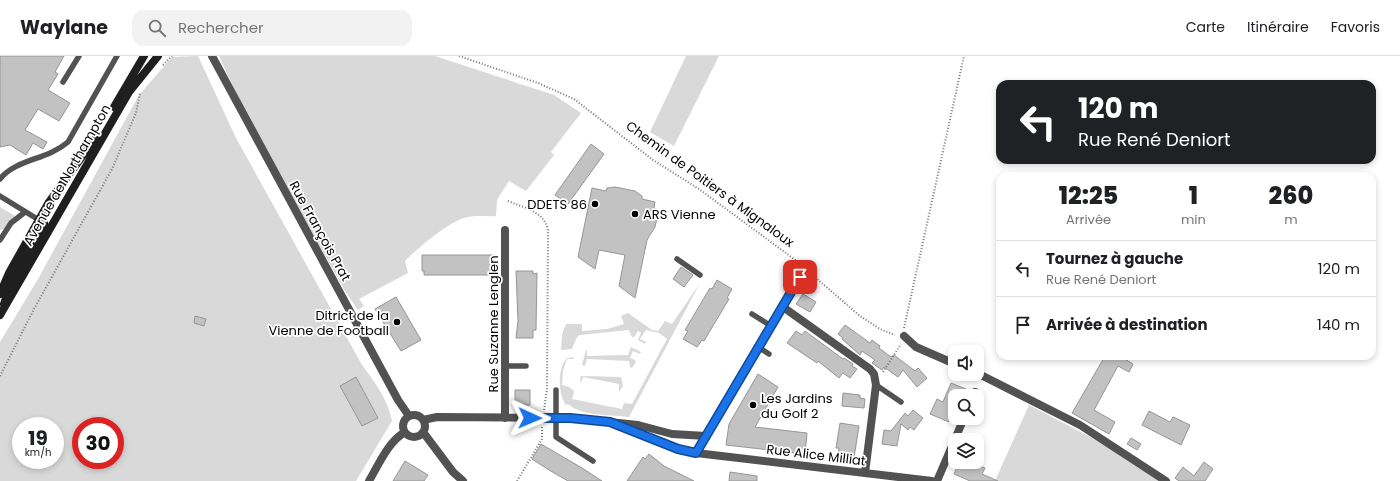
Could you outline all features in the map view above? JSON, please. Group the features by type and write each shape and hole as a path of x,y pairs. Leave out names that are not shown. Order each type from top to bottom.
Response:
{"street":[{"name":"Avenue de Northampton","path":"2,313 45,223 64,178 90,147 144,56"},
{"name":"Avenue de Northampton","path":"0,294 9,273 45,223 129,92 158,56"},
{"name":"Rue François Prat","path":"212,56 398,400 409,416"},
{"name":"Rue Suzanne Lenglen","path":"505,230 505,418"},
{"path":"696,453 800,277"},
{"path":"783,306 870,369 876,383 865,473"},
{"path":"904,336 910,344 948,361"},
{"path":"984,377 1080,425 1166,481"},
{"path":"409,416 418,416 423,420 425,426 423,432 414,436 405,432 404,421 409,416"},
{"path":"423,420 437,417 556,418 638,425 672,434 706,436"},
{"name":"Rue Alice Milliat","path":"610,422 678,449 696,453 932,481"},
{"path":"937,481 961,425"},
{"path":"369,481 391,445 398,436 405,432"},
{"path":"423,432 453,472 463,481"}],"lane":[{"path":"63,82 78,56"},
{"path":"0,179 6,171 57,151 68,142 117,56"},
{"path":"0,196 45,223"},
{"path":"0,240 11,223 25,212"},
{"path":"677,259 700,274"},
{"path":"752,314 771,326"},
{"path":"758,348 769,354"},
{"path":"505,366 526,366"},
{"path":"876,383 901,402"},
{"path":"556,390 556,434 559,440 593,461"}],"path":[{"path":"160,68 172,56"},
{"name":"Chemin de Poitiers à Mignaloux","path":"459,56 538,83 574,99 653,160 699,189 794,259 860,316 892,334 904,336"},
{"path":"876,383 898,350 904,336 904,322 964,56"},
{"path":"0,376 34,309 112,169 136,113 139,95 144,89"},
{"path":"508,201 538,213 546,223 548,230 547,389 542,418 542,439 517,481"}],"shaded area":[{"path":"198,56 236,138 362,365 384,399 390,413 392,421 356,481 0,481 0,342 38,279 139,95 172,57"},
{"path":"219,56 435,56 554,95 581,113 551,152 554,155 526,191 509,181 497,200 496,216 468,217 452,223 426,242 405,261 408,273 359,299 364,306 358,310 345,291 279,175"},
{"path":"686,56 719,56 674,146 650,132"},
{"path":"0,207 15,216 4,229 0,230"},
{"path":"700,283 629,417 588,413 573,408 568,404 566,405 561,395 560,375 567,358 574,357 573,359 567,359 563,371 562,385 569,387 574,391 572,399 622,409 624,403 632,404 667,339 659,333 646,330 640,339 646,342 645,344 638,340 641,333 638,331 634,337 632,337 629,330 580,335 577,337 572,349 561,350 562,334 566,324 582,324 582,331 607,329 624,324 621,316 628,313 652,330 658,331 665,321 672,324"},
{"path":"631,347 641,352 640,354 633,351 630,358 636,362 632,368 630,367 629,361 587,359 585,366 582,365 586,350 587,356 628,355"},
{"path":"582,376 621,377 623,386 619,392 619,384 583,377 581,384 580,377"},
{"path":"1029,405 1098,441 1160,481 995,481"}],"building":[{"path":"0,56 64,56 55,72 58,74 48,90 70,103 59,121 38,109 25,130 47,142 43,149 33,143 26,155 10,145 0,147"},
{"path":"591,144 604,154 568,204 555,195"},
{"path":"615,187 635,191 642,196 642,199 655,202 654,208 659,210 655,227 647,240 635,298 619,286 625,255 599,250 595,269 578,257 592,188 606,191 607,188"},
{"path":"422,255 494,255 494,275 424,275 424,271 422,271"},
{"path":"681,267 693,275 684,287 673,279"},
{"path":"516,271 533,271 533,274 537,273 536,330 533,330 533,338 516,338 518,321"},
{"path":"717,280 732,289 727,298 729,299 704,341 702,340 697,347 683,339 688,331 685,330 710,288 712,289"},
{"path":"803,294 816,302 810,312 796,304"},
{"name":"Ditrict de la Vienne de Football","path":"396,297 421,340 401,351 375,309"},
{"path":"195,316 206,319 204,326 194,323"},
{"path":"845,325 870,343 872,340 880,346 879,348 891,357 894,355 915,371 918,368 927,378 917,387 903,370 898,377 884,367 882,370 872,363 875,360 862,351 860,355 842,339 843,338 838,334"},
{"path":"796,331 802,335 805,331 843,359 844,358 853,364 852,366 857,369 850,378 843,373 839,378 818,361 817,363 787,343"},
{"path":"1103,360 1126,360 1133,364 1129,372 1118,366 1094,410 1115,422 1109,434 1072,413"},
{"name":"Les Jardins du Golf 2","path":"758,374 778,387 755,427 807,433 805,454 726,445 729,424"},
{"path":"356,377 378,418 362,426 340,386"},
{"path":"951,383 966,389 948,389"},
{"path":"515,390 530,390 530,405 515,405"},
{"path":"948,390 948,422 930,414 937,399 943,402"},
{"path":"843,393 860,395 860,398 865,399 864,408 842,406"},
{"path":"913,410 923,418 914,430 910,427 908,430 901,424 897,446 882,444 884,430 891,431 905,413 908,416"},
{"path":"1149,411 1170,422 1173,417 1190,425 1181,445 1142,425"},
{"path":"840,423 859,426 853,464 837,461 839,448 836,448"},
{"path":"1131,438 1141,444 1137,450 1127,444"},
{"path":"541,444 602,481 568,481 549,470 532,459"},
{"path":"649,454 664,466 694,481 627,481 643,457 645,459"},
{"path":"405,461 428,475 424,481 393,481"},
{"path":"1204,462 1213,469 1205,481 1179,481 1175,478 1183,467 1194,476"},
{"path":"984,468 985,468 982,474 998,481 970,481 954,474 956,469 984,469"},
{"path":"730,472 757,476 757,481 729,481"}],"place":[{"name":"DDETS 86","path":"595,204"},
{"name":"ARS Vienne","path":"635,214"},
{"name":"Ditrict de la Vienne de Football","path":"397,322"},
{"name":"Les Jardins du Golf 2","path":"753,405"}],"route":[{"path":"530,418 570,418 610,422 678,449 696,453 800,277"}]}
